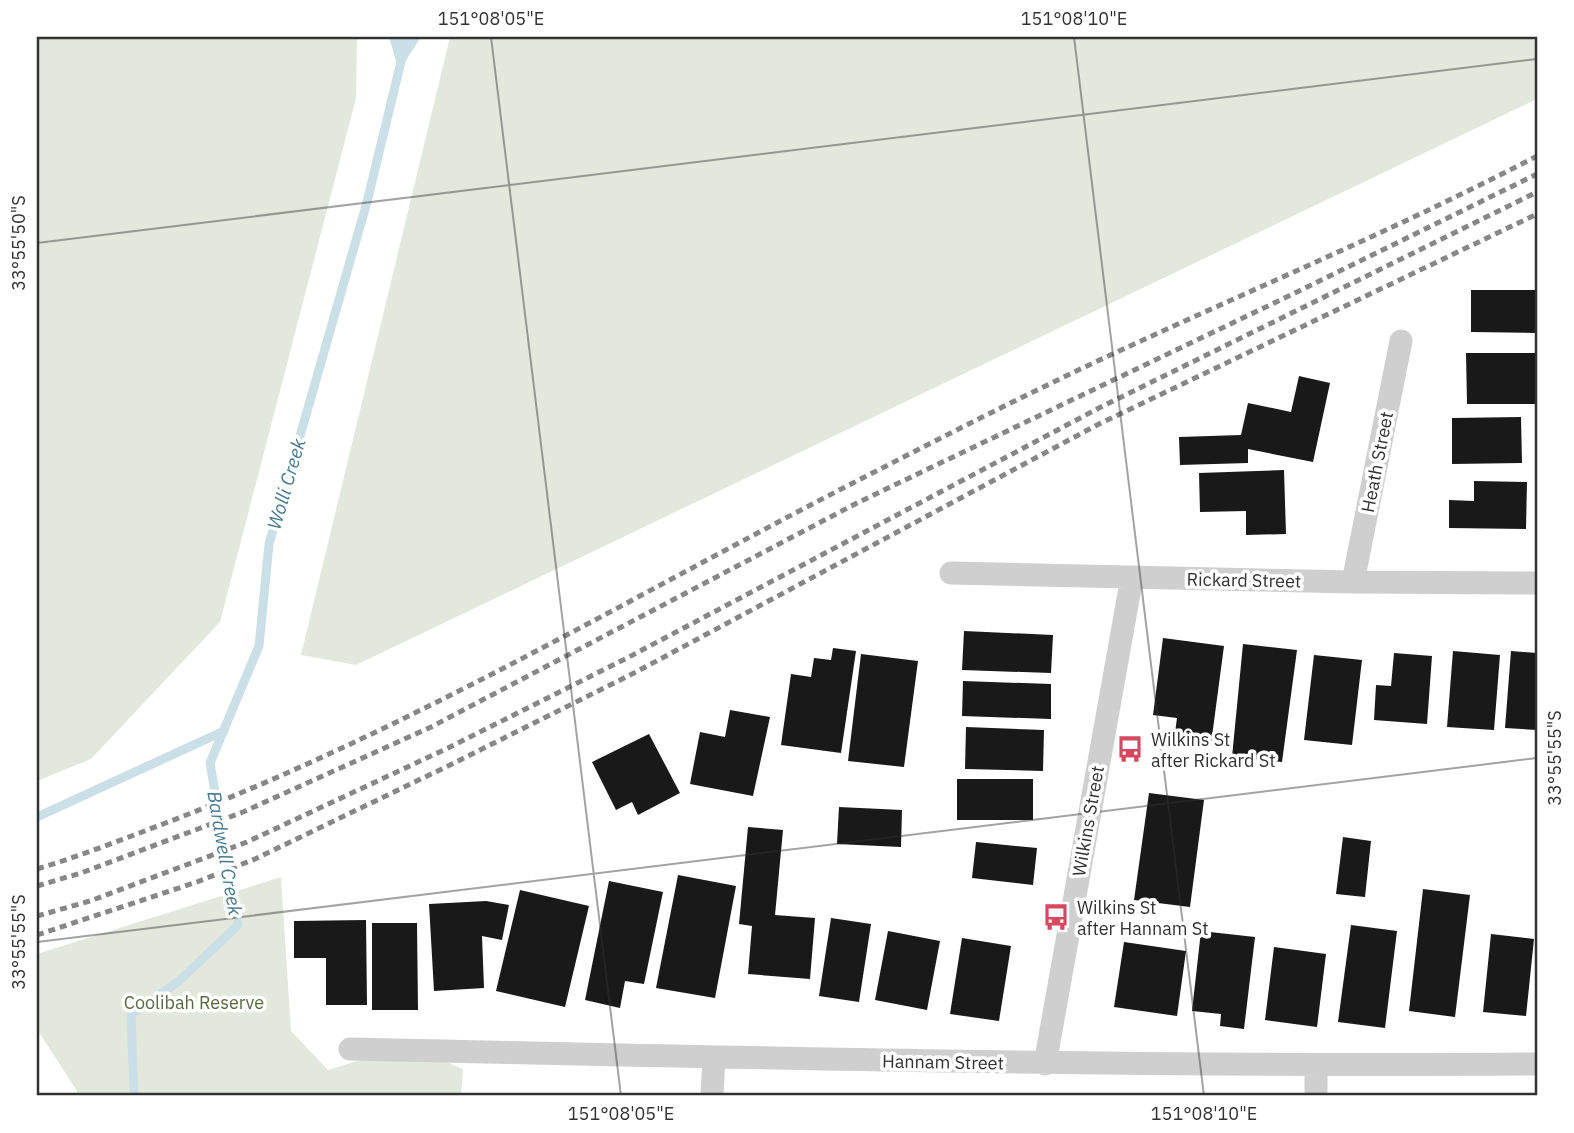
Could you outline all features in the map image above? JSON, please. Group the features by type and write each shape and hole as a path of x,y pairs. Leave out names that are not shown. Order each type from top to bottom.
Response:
{"street":[{"name":"Heath Street","path":"1353,582 1401,341"},
{"name":"Rickard Street","path":"951,573 1353,582 1537,583"},
{"name":"Wilkins Street","path":"1045,1064 1132,577"},
{"name":"Hannam Street","path":"350,1049 1045,1064 1537,1064"},
{"path":"712,1096 714,1057"},
{"path":"1316,1066 1316,1096"}],"green space":[{"path":"37,37 357,37 356,98 220,622 91,759 37,781"},
{"path":"450,37 1519,37 1537,40 1537,99 356,665 301,655"},
{"name":"Coolibah Reserve","path":"281,877 291,1031 328,1070 373,1056 439,1059 463,1069 461,1096 77,1096 77,1091 37,1029 37,954"}],"shaded area":[{"path":"389,37 421,37 399,71"}],"building":[{"path":"1471,290 1537,290 1537,333 1471,332"},
{"path":"1466,353 1537,353 1537,404 1467,404"},
{"path":"1299,376 1330,383 1313,462 1248,449 1248,463 1180,465 1179,437 1241,435 1248,403 1291,412"},
{"path":"1521,417 1522,463 1452,464 1452,418"},
{"path":"1284,470 1286,534 1246,535 1246,511 1200,512 1199,473"},
{"path":"1474,481 1527,482 1526,529 1449,528 1449,500 1474,501"},
{"path":"964,631 1053,635 1051,673 962,670"},
{"path":"1163,638 1224,646 1211,744 1174,740 1177,718 1153,715"},
{"path":"1243,644 1297,650 1282,762 1232,757"},
{"path":"833,648 856,651 841,753 781,745 791,674 811,677 814,658 831,660"},
{"path":"1453,651 1500,655 1494,730 1447,727"},
{"path":"1511,651 1537,653 1537,730 1505,728"},
{"path":"1394,653 1432,656 1427,724 1374,720 1376,685 1391,686"},
{"path":"861,654 918,661 904,767 848,761"},
{"path":"1314,655 1362,660 1352,745 1304,740"},
{"path":"963,681 1051,684 1051,719 962,716"},
{"path":"730,710 770,717 753,796 690,784 700,732 725,737"},
{"path":"966,727 1044,730 1043,771 965,769"},
{"path":"649,734 680,793 638,815 632,802 616,810 592,762"},
{"path":"957,779 1033,779 1033,820 957,820"},
{"path":"1149,793 1204,800 1190,907 1134,900"},
{"path":"839,807 902,810 901,847 837,844"},
{"path":"748,827 783,830 775,915 815,918 810,979 748,974 752,926 739,924"},
{"path":"1343,837 1371,841 1365,897 1336,894"},
{"path":"976,842 1037,848 1033,885 972,878"},
{"path":"678,875 736,886 715,998 656,988"},
{"path":"609,881 663,892 644,984 625,981 620,1008 585,1000"},
{"path":"1423,889 1470,895 1455,1017 1409,1011"},
{"path":"520,890 589,906 565,1007 496,991"},
{"path":"486,901 509,905 502,940 482,936 484,988 434,991 429,904"},
{"path":"831,918 871,924 859,1002 819,996"},
{"path":"366,920 367,1005 326,1005 326,958 294,958 294,921"},
{"path":"372,923 417,923 418,1010 372,1010"},
{"path":"1351,925 1397,931 1385,1028 1338,1022"},
{"path":"888,931 940,941 927,1010 875,1000"},
{"path":"1201,931 1255,937 1244,1029 1220,1026 1221,1014 1192,1011"},
{"path":"1491,934 1534,939 1526,1016 1483,1012"},
{"path":"962,938 1011,946 999,1021 950,1014"},
{"path":"1124,942 1186,951 1177,1016 1114,1007"},
{"path":"1274,947 1326,954 1317,1027 1265,1020"}],"waterway":[{"name":"Wolli Creek","path":"134,1096 131,1015 179,981 238,925 210,763 259,646 269,544 367,202 407,37"},
{"name":"Wolli Creek","path":"37,817 224,731"}],"railway":[{"path":"37,869 163,824 340,749 512,664 851,484 1013,402 1421,214 1537,156"},
{"path":"37,886 81,873 243,812 431,727 857,503 1537,174"},
{"path":"37,916 90,901 247,842 448,748 627,658 1099,408 1537,192"},
{"path":"37,935 197,882 255,859 636,672 1097,425 1537,214"}],"place":[{"name":"Wilkins St after Rickard St","path":"1130,749"},
{"name":"Wilkins St after Hannam St","path":"1056,917"}],"water label":[{"name":"Bardwell Creek","path":"225,853"}]}
